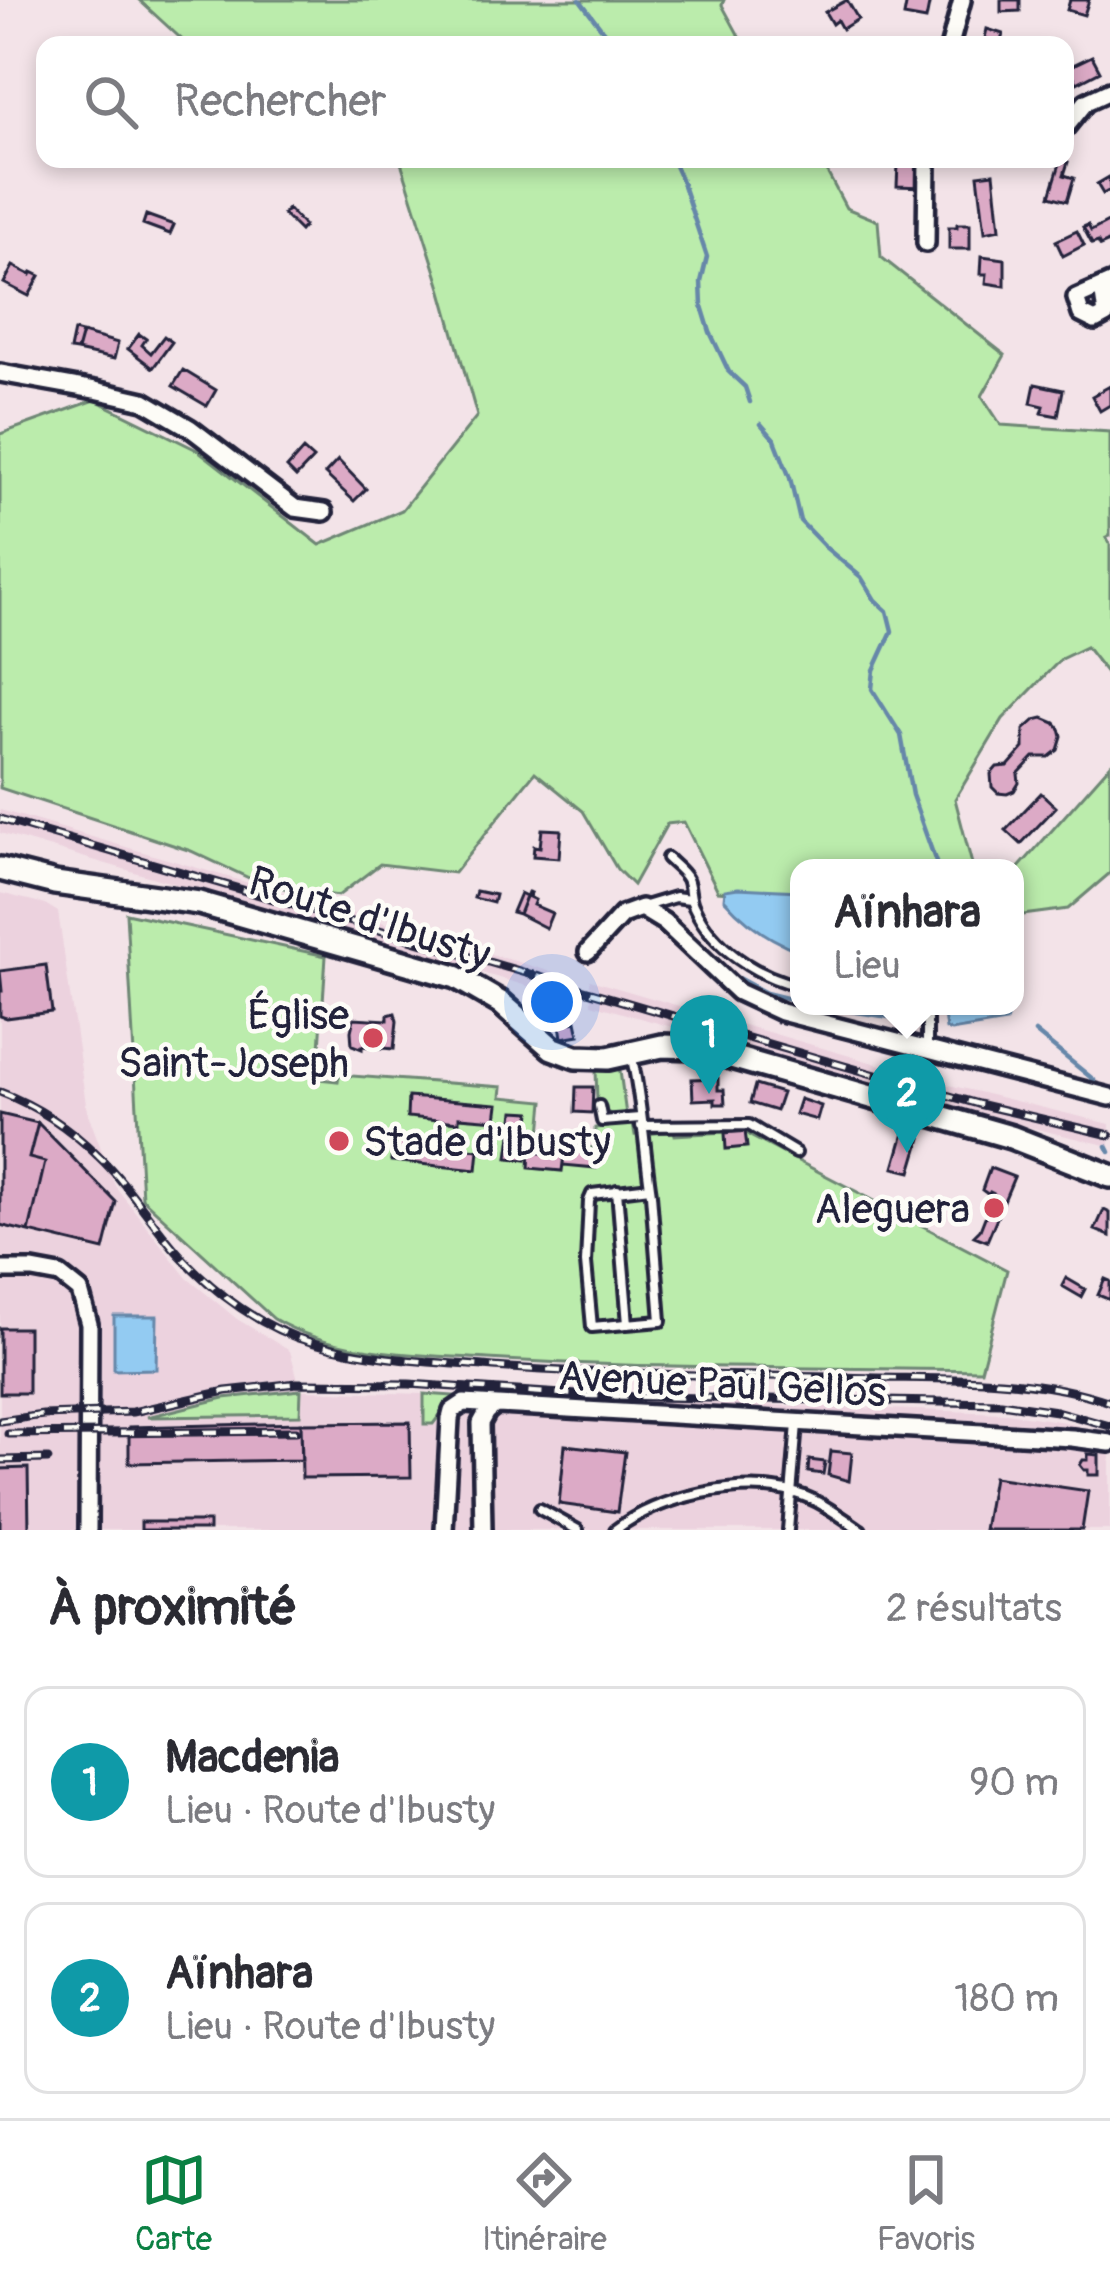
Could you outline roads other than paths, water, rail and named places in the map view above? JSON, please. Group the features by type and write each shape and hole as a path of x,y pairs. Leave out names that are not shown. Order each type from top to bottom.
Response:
{"street":[{"path":"952,36 962,0"},
{"path":"1074,117 1086,102 1110,92"},
{"path":"926,243 927,168"},
{"path":"0,373 143,401 190,428 295,508 324,512"},
{"name":"Route d'Ibusty","path":"0,869 55,883 186,900 456,977 501,1003 540,1039 576,1057 608,1058 662,1046 721,1053 1011,1137 1110,1176"},
{"path":"588,952 622,915 641,908 664,922 738,992 790,1014"},
{"path":"793,1015 1110,1097"},
{"path":"0,1270 60,1275 80,1291 89,1324 88,1530"},
{"name":"Avenue Paul Gellos","path":"444,1530 452,1411 464,1403 1110,1443"},
{"path":"483,1530 481,1423 495,1406"}],"lane":[{"path":"667,858 688,880 690,899 706,928 738,958 790,983"},
{"path":"641,908 675,897 690,899"},
{"path":"927,1015 927,1050"},
{"path":"630,1053 650,1187 661,1321 592,1327 586,1263 592,1194 650,1187"},
{"path":"599,1106 602,1121 749,1125 796,1153"},
{"path":"617,1190 628,1324"},
{"path":"788,1530 797,1424"},
{"path":"615,1530 686,1495 743,1489 791,1492 820,1502 861,1530"},
{"path":"540,1510 578,1530"}],"water":[{"path":"725,890 790,891 790,947 749,923 724,899"},
{"path":"1008,1015 1006,1022 951,1031 946,1029 944,1016"},
{"path":"114,1316 157,1316 156,1369 114,1370"}],"waterway":[{"path":"580,0 607,36"},
{"path":"676,168 707,257 701,282 710,332 750,402"},
{"path":"761,424 775,440 800,521 861,577 887,611 892,631 874,670 872,689 901,735 912,795 935,859"},
{"path":"736,977 790,999"},
{"path":"876,1015 915,1021"},
{"path":"1035,1032 1094,1080"},
{"path":"1107,1146 1110,1152"}],"railway":[{"path":"0,819 978,1104 1110,1135"},
{"path":"0,1092 40,1111 87,1146 120,1179 179,1254 224,1296 276,1329 314,1343 403,1360 542,1370 994,1381 1053,1387 1110,1402"},
{"path":"0,1421 133,1412 226,1391 297,1383 409,1384 593,1396 1001,1403 1110,1426"},
{"path":"8,1434 296,1431"},
{"path":"0,1460 48,1459"}],"place":[{"name":"Église Saint-Joseph","path":"373,1038"},
{"name":"Macdenia","path":"709,1094"},
{"name":"Stade d'Ibusty","path":"339,1141"},
{"name":"Aïnhara","path":"907,1153"},
{"name":"Aleguera","path":"994,1208"}]}
